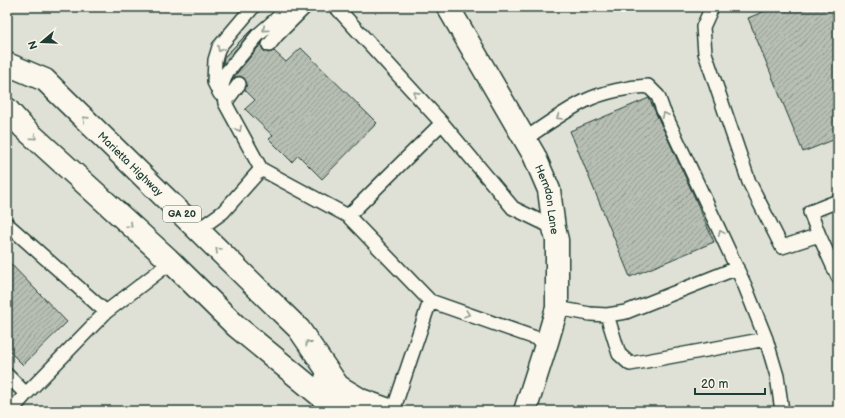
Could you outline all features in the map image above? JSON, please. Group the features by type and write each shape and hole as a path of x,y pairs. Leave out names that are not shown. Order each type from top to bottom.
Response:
{"main road":[{"name":"Herndon Lane","path":"448,7 534,155 549,190 557,240 557,308 525,411"},
{"name":"Marietta Highway","path":"7,64 45,80 298,329 338,386"},
{"name":"Marietta Highway","path":"7,109 23,127 170,262 236,326 339,411"},
{"name":"Marietta Highway","path":"236,326 361,400 393,411"}],"lane":[{"path":"253,7 219,47 215,60 214,82 261,169 348,216 430,301 547,342"},
{"path":"225,103 222,85 227,72 258,35 282,14 297,7"},
{"path":"269,45 277,35 306,7"},
{"path":"336,7 442,123 513,208 554,228"},
{"path":"712,7 702,26 705,53 749,182 782,247 819,234"},
{"path":"225,103 239,84"},
{"path":"525,139 585,100 635,86 648,86 658,96 663,110 737,268 766,339 777,376 782,411"},
{"path":"348,216 442,123"},
{"path":"198,230 223,212 261,169"},
{"path":"838,201 810,212 838,277"},
{"path":"7,224 106,312"},
{"path":"11,411 106,312 170,262"},
{"path":"557,308 590,314 608,315 626,312 737,268"},
{"path":"393,411 430,301"},
{"path":"608,315 618,354 630,364 766,339"},
{"path":"7,375 26,394"}],"shaded area":[{"path":"7,7 838,7 838,411 7,411"}],"building":[{"path":"775,7 838,7 838,138 803,152 748,18"},
{"path":"253,29 223,65 224,57"},
{"path":"261,44 264,51 268,53 274,51 286,62 301,48 377,123 322,179 298,155 292,162 269,139 273,136 245,109 255,100 245,90 247,84 244,78 240,76 233,78"},
{"path":"649,98 714,242 630,277 570,131"},
{"path":"7,260 67,322 23,365 7,349"}]}
